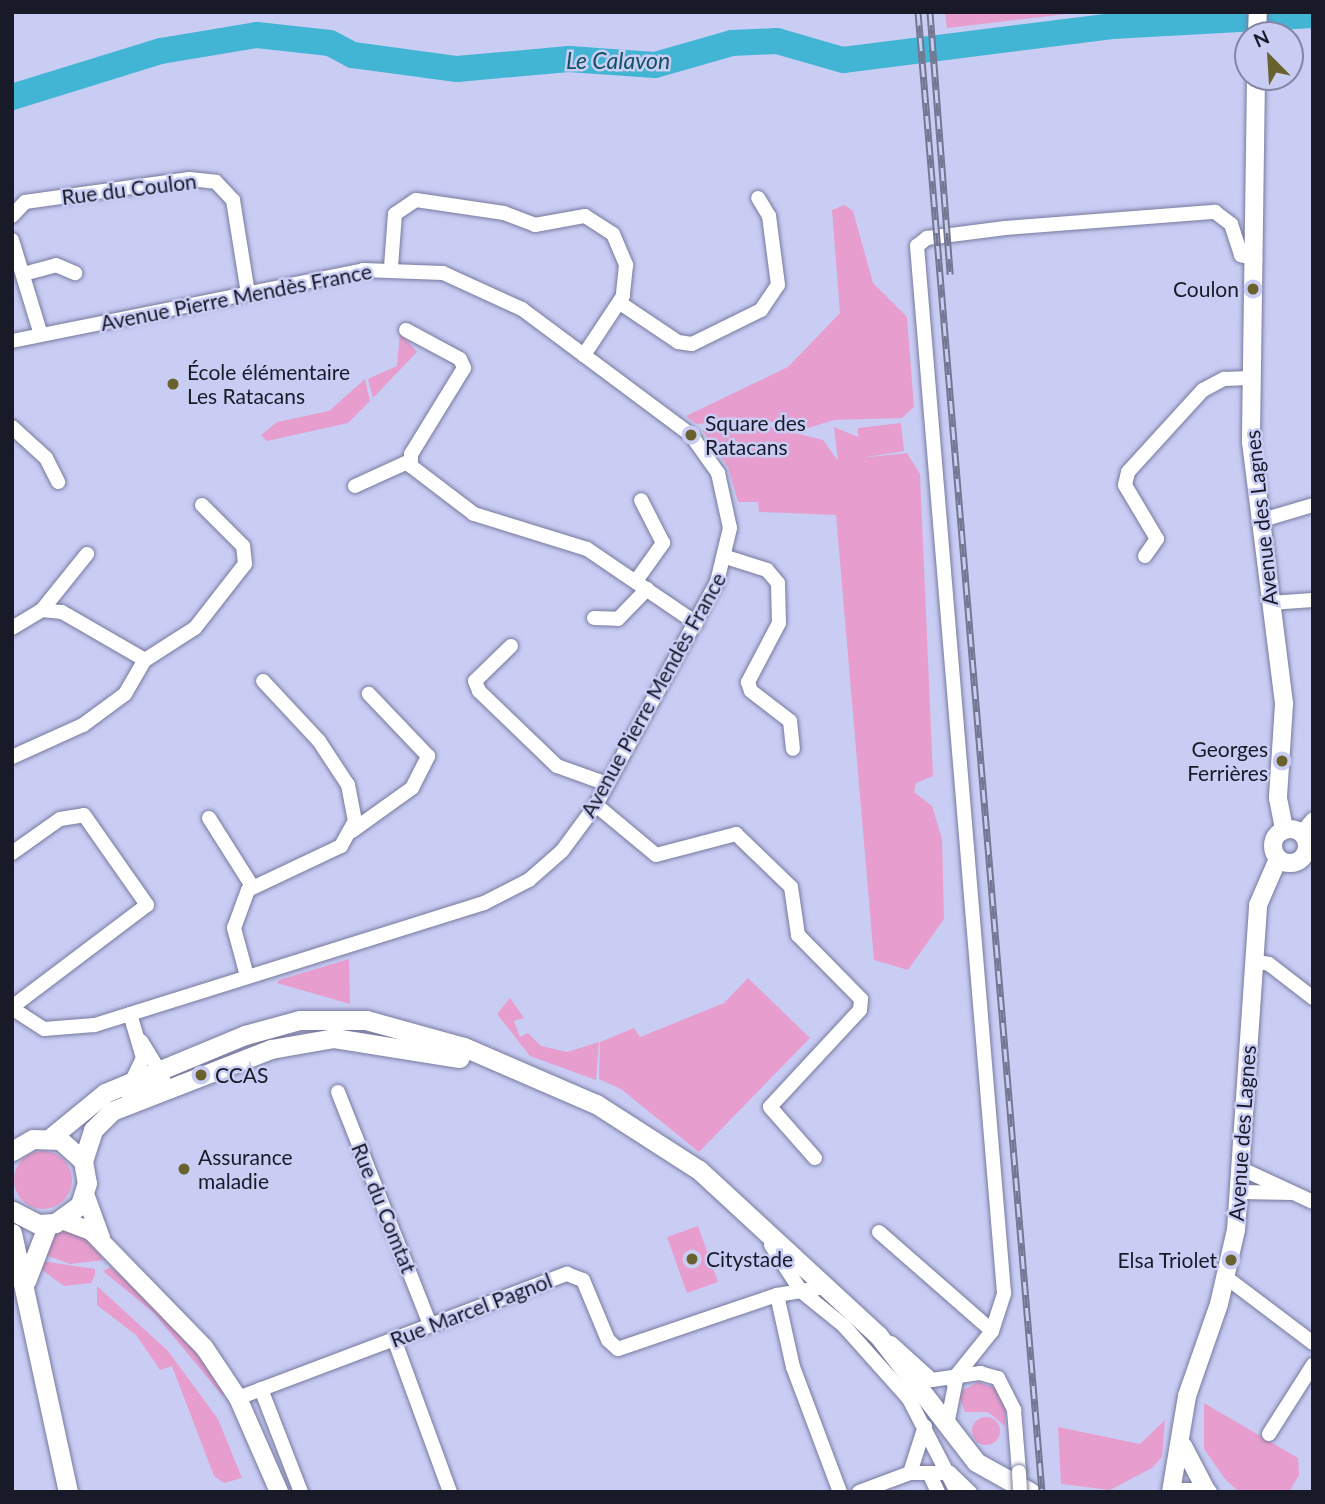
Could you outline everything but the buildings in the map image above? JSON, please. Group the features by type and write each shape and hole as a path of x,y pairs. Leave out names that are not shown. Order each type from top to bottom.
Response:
{"main road":[{"path":"14,1147 50,1138 92,1100 132,1081 271,1027 346,1018 434,1037 564,1089 663,1143 878,1335 987,1474 1030,1492"},
{"path":"26,1282 35,1244 85,1194 83,1161 93,1130 112,1111 271,1049 334,1038 437,1052 564,1089"},
{"path":"50,1138 69,1145 83,1161"},
{"path":"12,1211 55,1222"},
{"path":"12,1233 26,1282 68,1492"},
{"path":"1182,1492 1207,1492"}],"street":[{"name":"Avenue des Lagnes","path":"1171,1492 1183,1446 1187,1396 1227,1278 1240,1192 1254,961 1261,892 1278,859 1273,843 1299,827 1278,798 1284,704 1259,521 1250,378 1255,259 1256,91"},
{"name":"Rue du Coulon","path":"12,216 25,202 189,179 216,181 233,200 248,294"},
{"path":"620,303 678,342 692,344 761,310 778,285 769,216 758,198"},
{"path":"391,267 395,214 416,200 504,213 535,225 585,216 620,243 625,274 620,303 584,355"},
{"path":"947,1425 954,1380 1003,1311 1003,1264 917,246 927,238 1005,228 1215,212 1231,224 1241,255 1255,259"},
{"path":"12,240 27,273 41,335"},
{"path":"27,273 56,265 75,273"},
{"name":"Avenue Pierre Mendès France","path":"12,341 391,267 471,281 584,355 683,428 710,457 729,511 726,557 696,623 596,805 562,852 509,892 130,1014 62,1032 44,1029 12,1008"},
{"path":"355,486 410,461 464,368 460,359 406,330"},
{"path":"1145,556 1157,539 1125,485 1128,472 1203,390 1224,379 1250,378"},
{"path":"12,427 46,458 58,482"},
{"path":"410,461 474,514 560,536 641,585 696,623"},
{"path":"594,618 618,619 641,585 663,543 641,500"},
{"path":"12,757 83,725 125,694 145,660 195,628 245,564 243,546 202,505"},
{"path":"1259,521 1313,505"},
{"path":"12,628 42,610 86,554"},
{"path":"726,557 767,570 778,583 779,623 748,682 790,721 793,749"},
{"path":"1270,603 1313,600"},
{"path":"42,610 71,616 145,660"},
{"path":"511,646 475,681 479,691 557,766 607,783"},
{"path":"262,681 319,741 348,785 352,831"},
{"path":"247,976 234,919 252,886 341,846 352,831 412,788 428,757 369,694"},
{"path":"596,805 656,855 736,834 790,887 798,935 861,999 860,1010 770,1107 815,1157"},
{"path":"12,853 60,819 83,815 147,905 12,1008"},
{"path":"209,818 252,886"},
{"path":"1278,859 1301,860 1307,849 1299,827"},
{"path":"1254,961 1269,964 1313,998"},
{"path":"130,1014 141,1041 144,1058 132,1081"},
{"path":"112,1111 160,1081 162,1068 141,1041"},
{"name":"Rue du Comtat","path":"338,1092 430,1324"},
{"path":"1242,1168 1313,1202"},
{"path":"1240,1192 1298,1194"},
{"path":"85,1194 102,1241"},
{"path":"55,1222 85,1226 184,1323 238,1398 279,1492"},
{"path":"754,1222 801,1292 888,1373 925,1426 957,1492"},
{"path":"879,1232 987,1337 992,1376 1010,1395 1020,1492"},
{"name":"Rue Marcel Pagnol","path":"238,1398 430,1324 575,1275 583,1280 608,1340 626,1349 777,1295 826,1287"},
{"path":"1227,1278 1313,1343"},
{"path":"777,1295 793,1367 840,1492"},
{"path":"878,1335 932,1380 992,1376"},
{"path":"394,1339 450,1492"},
{"path":"1269,1434 1313,1365"},
{"path":"261,1389 301,1492"},
{"path":"910,1473 925,1426"},
{"path":"1183,1446 1207,1492"},
{"path":"859,1492 910,1473 950,1474 970,1492"},
{"path":"929,1473 938,1492"}],"shaded area":[{"path":"945,12 1083,12 947,28"},
{"path":"844,205 853,211 873,283 907,317 914,407 902,418 834,420 805,429 758,419 696,424 686,416 788,367 840,313 832,210"},
{"path":"400,332 417,352 373,398 368,379 397,366"},
{"path":"365,379 370,401 348,423 267,441 261,435 277,422 329,411"},
{"path":"750,422 823,440 838,461 834,427 858,437 858,428 901,423 904,451 861,458 907,453 920,474 933,776 916,783 914,792 932,806 942,839 944,919 908,970 874,960 836,515 759,512 758,502 738,502 728,467 702,430"},
{"path":"349,959 350,1004 277,983 279,980"},
{"path":"748,978 810,1038 699,1152 621,1089 599,1079 600,1042 634,1028 640,1037 724,1003"},
{"path":"510,998 524,1018 514,1021 520,1037 528,1033 541,1046 567,1052 599,1042 596,1080 530,1056 497,1014"},
{"path":"37,1151 49,1151 64,1159 72,1174 72,1186 64,1201 49,1209 37,1209 22,1201 14,1186 14,1174 22,1159"},
{"name":"Citystade","path":"698,1226 718,1282 687,1293 667,1237"},
{"path":"67,1230 83,1235 104,1260 70,1264 40,1253 50,1235"},
{"path":"42,1261 95,1269 95,1275 91,1283 64,1286 41,1269"},
{"path":"111,1267 181,1332 226,1393 222,1395 154,1313 103,1271"},
{"path":"97,1286 168,1351 218,1419 242,1478 224,1483 214,1476 172,1366 160,1370 136,1335 97,1305"},
{"path":"978,1382 995,1388 1005,1403 1005,1426 988,1412 965,1412 958,1393"},
{"path":"1204,1403 1298,1458 1299,1475 1289,1492 1239,1492 1225,1479 1204,1449"},
{"path":"986,1417 996,1421 1000,1431 996,1441 986,1445 976,1441 972,1431 976,1421"},
{"path":"1165,1420 1162,1457 1152,1468 1110,1490 1061,1484 1058,1427 1140,1444"}],"waterway":[{"name":"Le Calavon","path":"12,97 161,51 257,35 330,43 353,55 457,69 569,59 655,65 732,43 777,41 843,60 1112,26 1313,15"}],"railway":[{"path":"918,12 1042,1492"},
{"path":"930,12 950,274"}],"place":[{"name":"Coulon","path":"1253,289"},
{"name":"École élémentaire Les Ratacans","path":"173,384"},
{"name":"Square des Ratacans","path":"691,435"},
{"name":"Georges Ferrières","path":"1282,761"},
{"name":"CCAS","path":"201,1075"},
{"name":"Assurance maladie","path":"184,1169"},
{"name":"Citystade","path":"692,1259"},
{"name":"Elsa Triolet","path":"1231,1260"}]}
